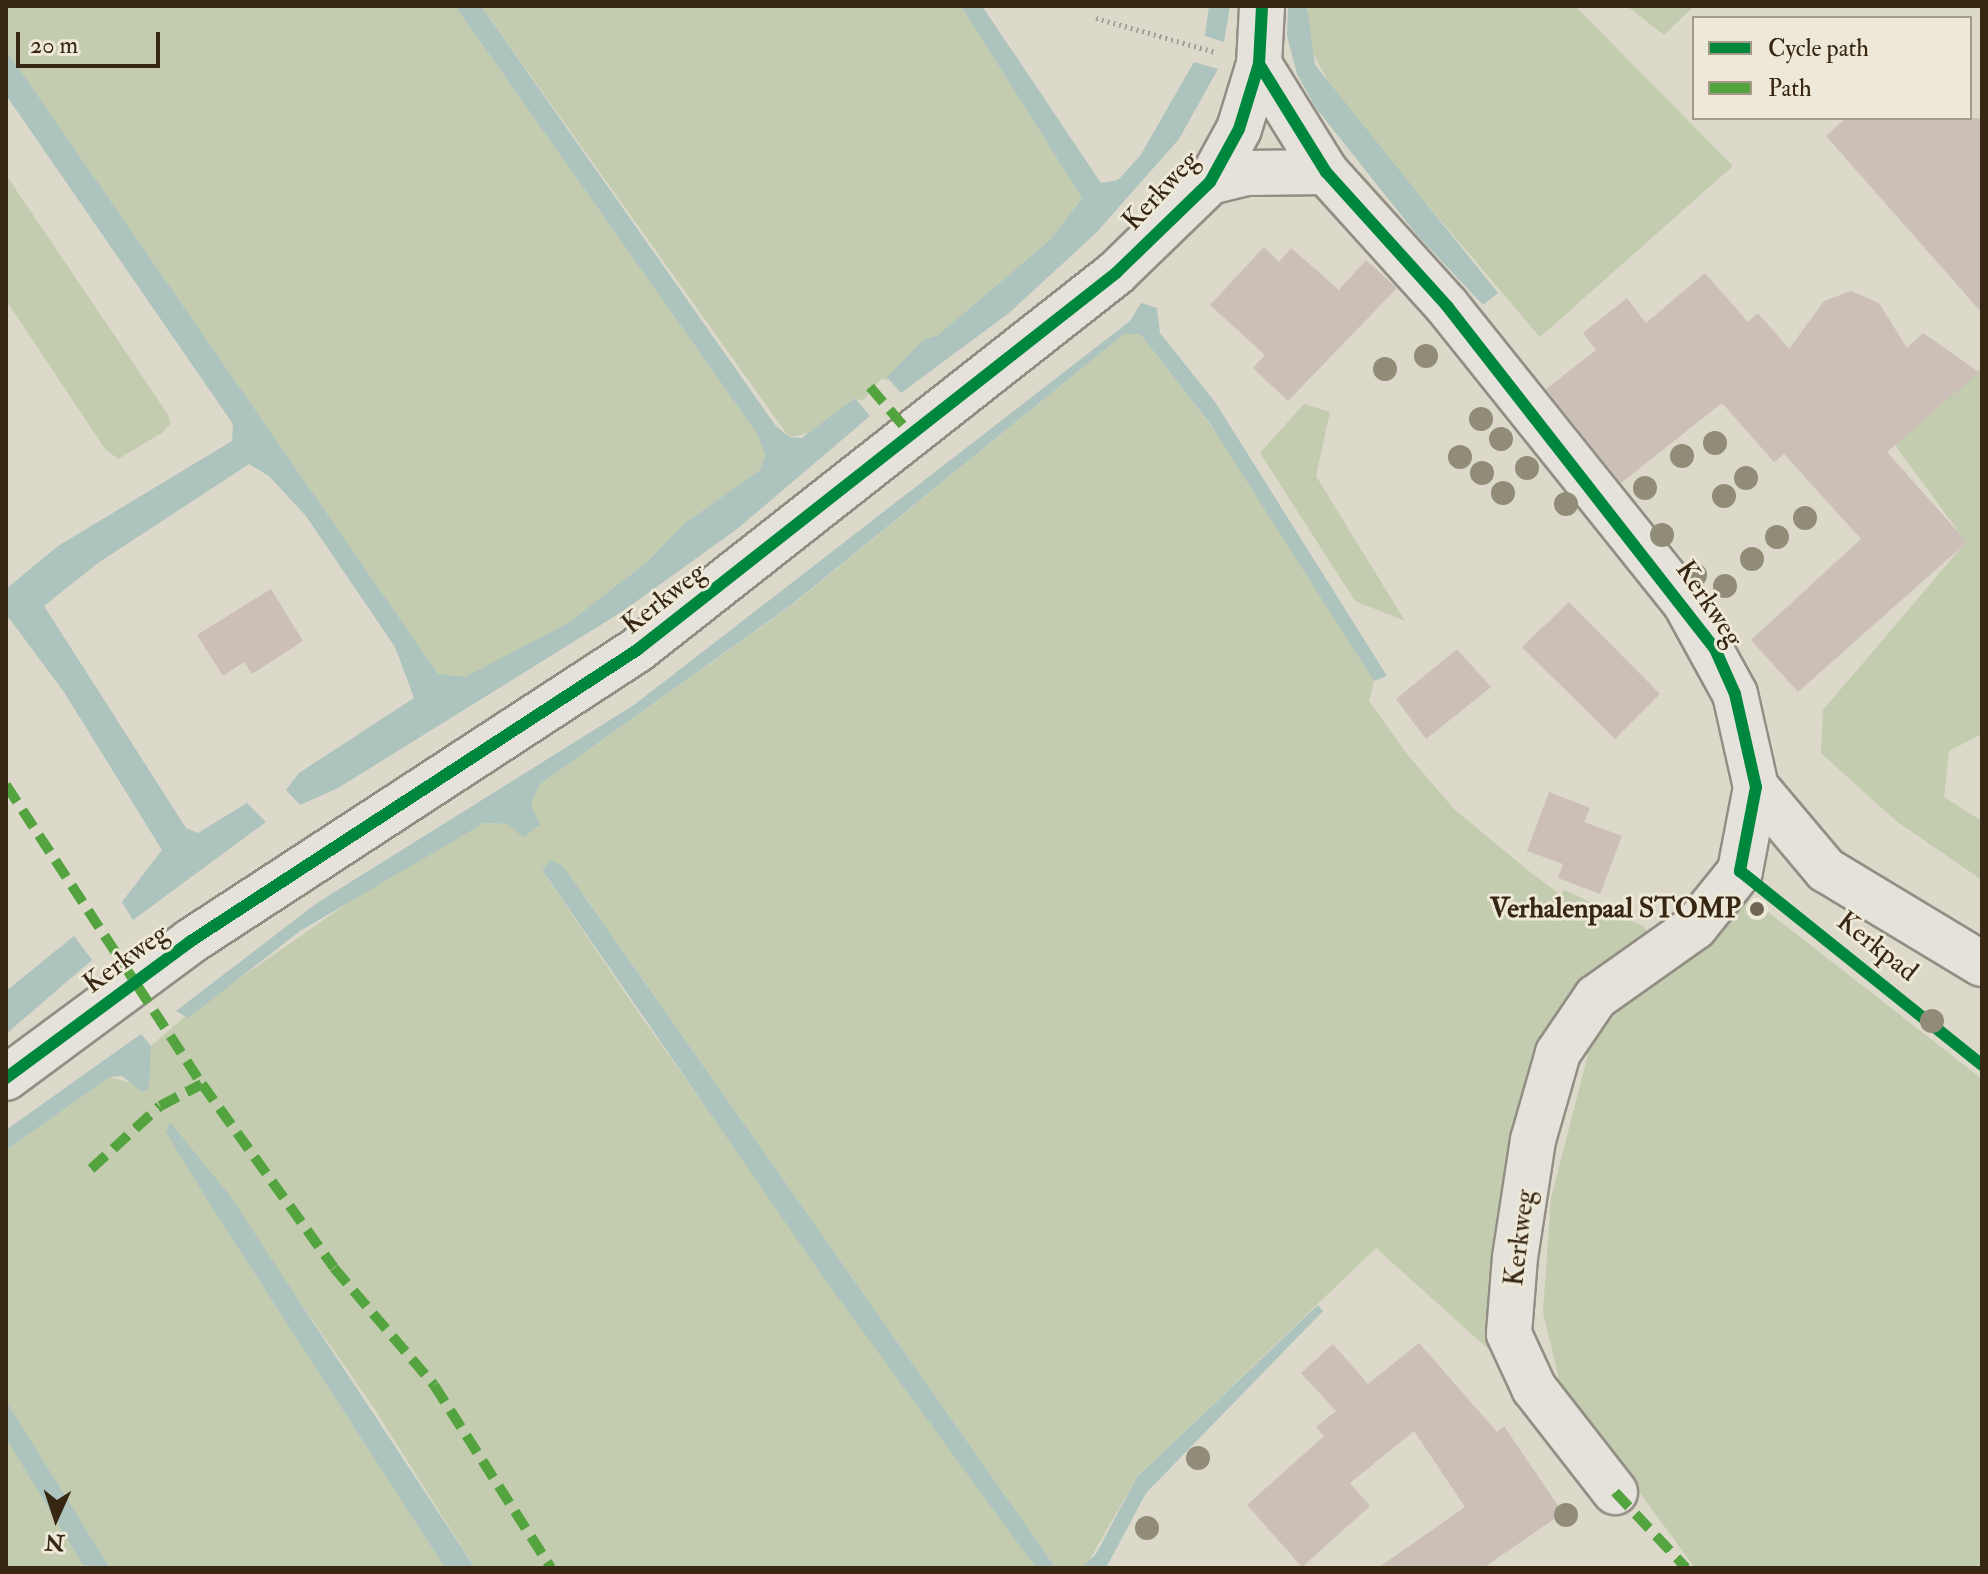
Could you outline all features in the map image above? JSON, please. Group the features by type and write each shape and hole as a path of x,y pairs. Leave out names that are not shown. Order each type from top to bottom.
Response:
{"street":[{"name":"Kerkweg","path":"6,1078 191,941 637,650 1116,273 1210,182 1239,129 1259,64 1262,6"},
{"name":"Kerkweg","path":"1259,64 1326,172 1447,306 1685,603 1735,694 1756,787 1740,871 1695,927 1596,997 1558,1053 1533,1140 1509,1334 1534,1388 1615,1492"},
{"name":"Kerkweg","path":"1210,182 1246,173 1326,172"},
{"path":"1756,787 1826,870 1982,964"}],"path":[{"path":"1096,18 1195,47"}],"green space":[{"path":"6,6 455,6 758,435 765,454 760,470 685,523 647,562 568,623 465,678 438,674 6,50"},
{"path":"481,6 961,6 1082,198 1050,240 938,335 923,340 887,380 882,378 862,401 854,398 816,432 789,437"},
{"path":"1308,6 1575,6 1733,166 1540,337 1339,101 1308,44"},
{"path":"1627,6 1694,6 1664,35"},
{"path":"6,175 171,423 162,433 118,459 105,449 6,300"},
{"path":"1124,334 1140,334 1229,449 1374,681 1369,701 1407,754 1454,809 1561,895 1564,890 1643,926 1657,946 1583,1005 1496,1356 1376,1248 1137,1477 1086,1566 1056,1568 585,897 551,860 542,870 640,1015 1036,1568 475,1568 374,1408 204,1165 211,1206 445,1568 110,1568 6,1401 6,1150 110,1077 137,1085 148,1079 151,1046 183,1018 378,882 484,823 507,824 523,836 539,826 531,805 539,785 791,606"},
{"path":"1982,368 1982,734 1949,751 1944,797 1982,821 1982,880 1896,821 1821,753 1823,710 1966,542 1895,445"},
{"path":"1304,404 1330,412 1316,476 1405,621 1355,601 1260,453"},
{"path":"1745,894 1982,1079 1982,1568 1695,1568 1560,1384 1543,1312 1551,1198 1593,1035"},
{"path":"6,1438 53,1508 85,1568 6,1568"}],"water":[{"path":"455,6 481,6 775,425 789,437 802,438 855,398 870,416 737,529 623,611 338,788 300,805 286,790 299,773 414,698 395,647 306,516 269,476 249,464 98,563 44,606 186,828 198,833 247,803 266,822 133,920 122,902 162,850 64,692 6,614 6,589 58,546 232,441 233,424 6,95 6,50 438,674 465,677 568,623 647,562 685,523 760,470 765,455 758,435"},
{"path":"961,6 982,6 1101,183 1118,180 1140,156 1194,62 1218,69 1179,139 1096,233 1009,313 901,393 887,377 923,340 938,335 1050,240 1082,198"},
{"path":"1209,6 1230,6 1224,42 1205,36"},
{"path":"1288,6 1307,6 1315,65 1498,293 1483,305 1417,235 1316,108 1297,74 1287,36"},
{"path":"1141,303 1157,308 1160,333 1215,402 1387,676 1374,681 1211,425 1140,334 1124,334 790,606 539,785 531,805 540,825 523,837 507,824 484,823 300,931 188,1018 176,1011 317,903 634,705 1130,321"},
{"path":"551,860 563,866 1056,1568 1036,1568 823,1277 542,870"},
{"path":"74,936 92,960 6,1034 6,991"},
{"path":"141,1034 151,1046 149,1088 142,1092 122,1076 110,1077 6,1150 6,1130"},
{"path":"170,1122 230,1196 475,1568 445,1568 211,1206 166,1132"},
{"path":"1318,1305 1323,1311 1146,1493 1106,1568 1081,1568 1096,1554 1137,1477"},
{"path":"6,1401 110,1568 83,1565 6,1438"}],"building":[{"path":"1982,118 1982,313 1826,136 1844,120"},
{"path":"1264,247 1279,262 1291,248 1339,290 1366,260 1397,288 1288,401 1253,368 1265,355 1210,305"},
{"path":"1705,273 1748,322 1758,313 1789,349 1824,301 1851,291 1879,303 1907,348 1923,333 1979,372 1887,452 1967,542 1798,692 1751,640 1861,539 1784,454 1774,462 1722,403 1621,483 1546,389 1596,350 1583,333 1627,298 1646,323"},
{"path":"271,589 303,641 252,674 244,662 223,676 197,635"},
{"path":"1569,602 1660,694 1615,739 1522,647"},
{"path":"1457,649 1491,687 1426,739 1396,699"},
{"path":"1549,792 1590,808 1584,822 1622,836 1600,894 1558,878 1563,864 1527,851"},
{"path":"1419,1343 1497,1432 1504,1426 1563,1513 1483,1568 1378,1568 1465,1507 1414,1431 1350,1483 1370,1506 1302,1567 1247,1505 1324,1436 1316,1427 1336,1411 1301,1373 1333,1344 1368,1384"}],"marked path":[{"path":"870,387 912,436"},
{"path":"6,785 202,1084"},
{"path":"91,1169 160,1106 202,1084 334,1268 434,1385 551,1568"},
{"path":"1615,1492 1686,1568"}],"cycle path":[{"path":"6,1078 191,941 637,650 1116,273 1210,182 1239,129 1259,64 1262,6"},
{"name":"Kerkpad","path":"1259,64 1326,172 1447,306 1715,649 1735,694 1756,787 1740,871 1982,1065"}],"place":[{"name":"Verhalenpaal STOMP","path":"1757,909"}]}
